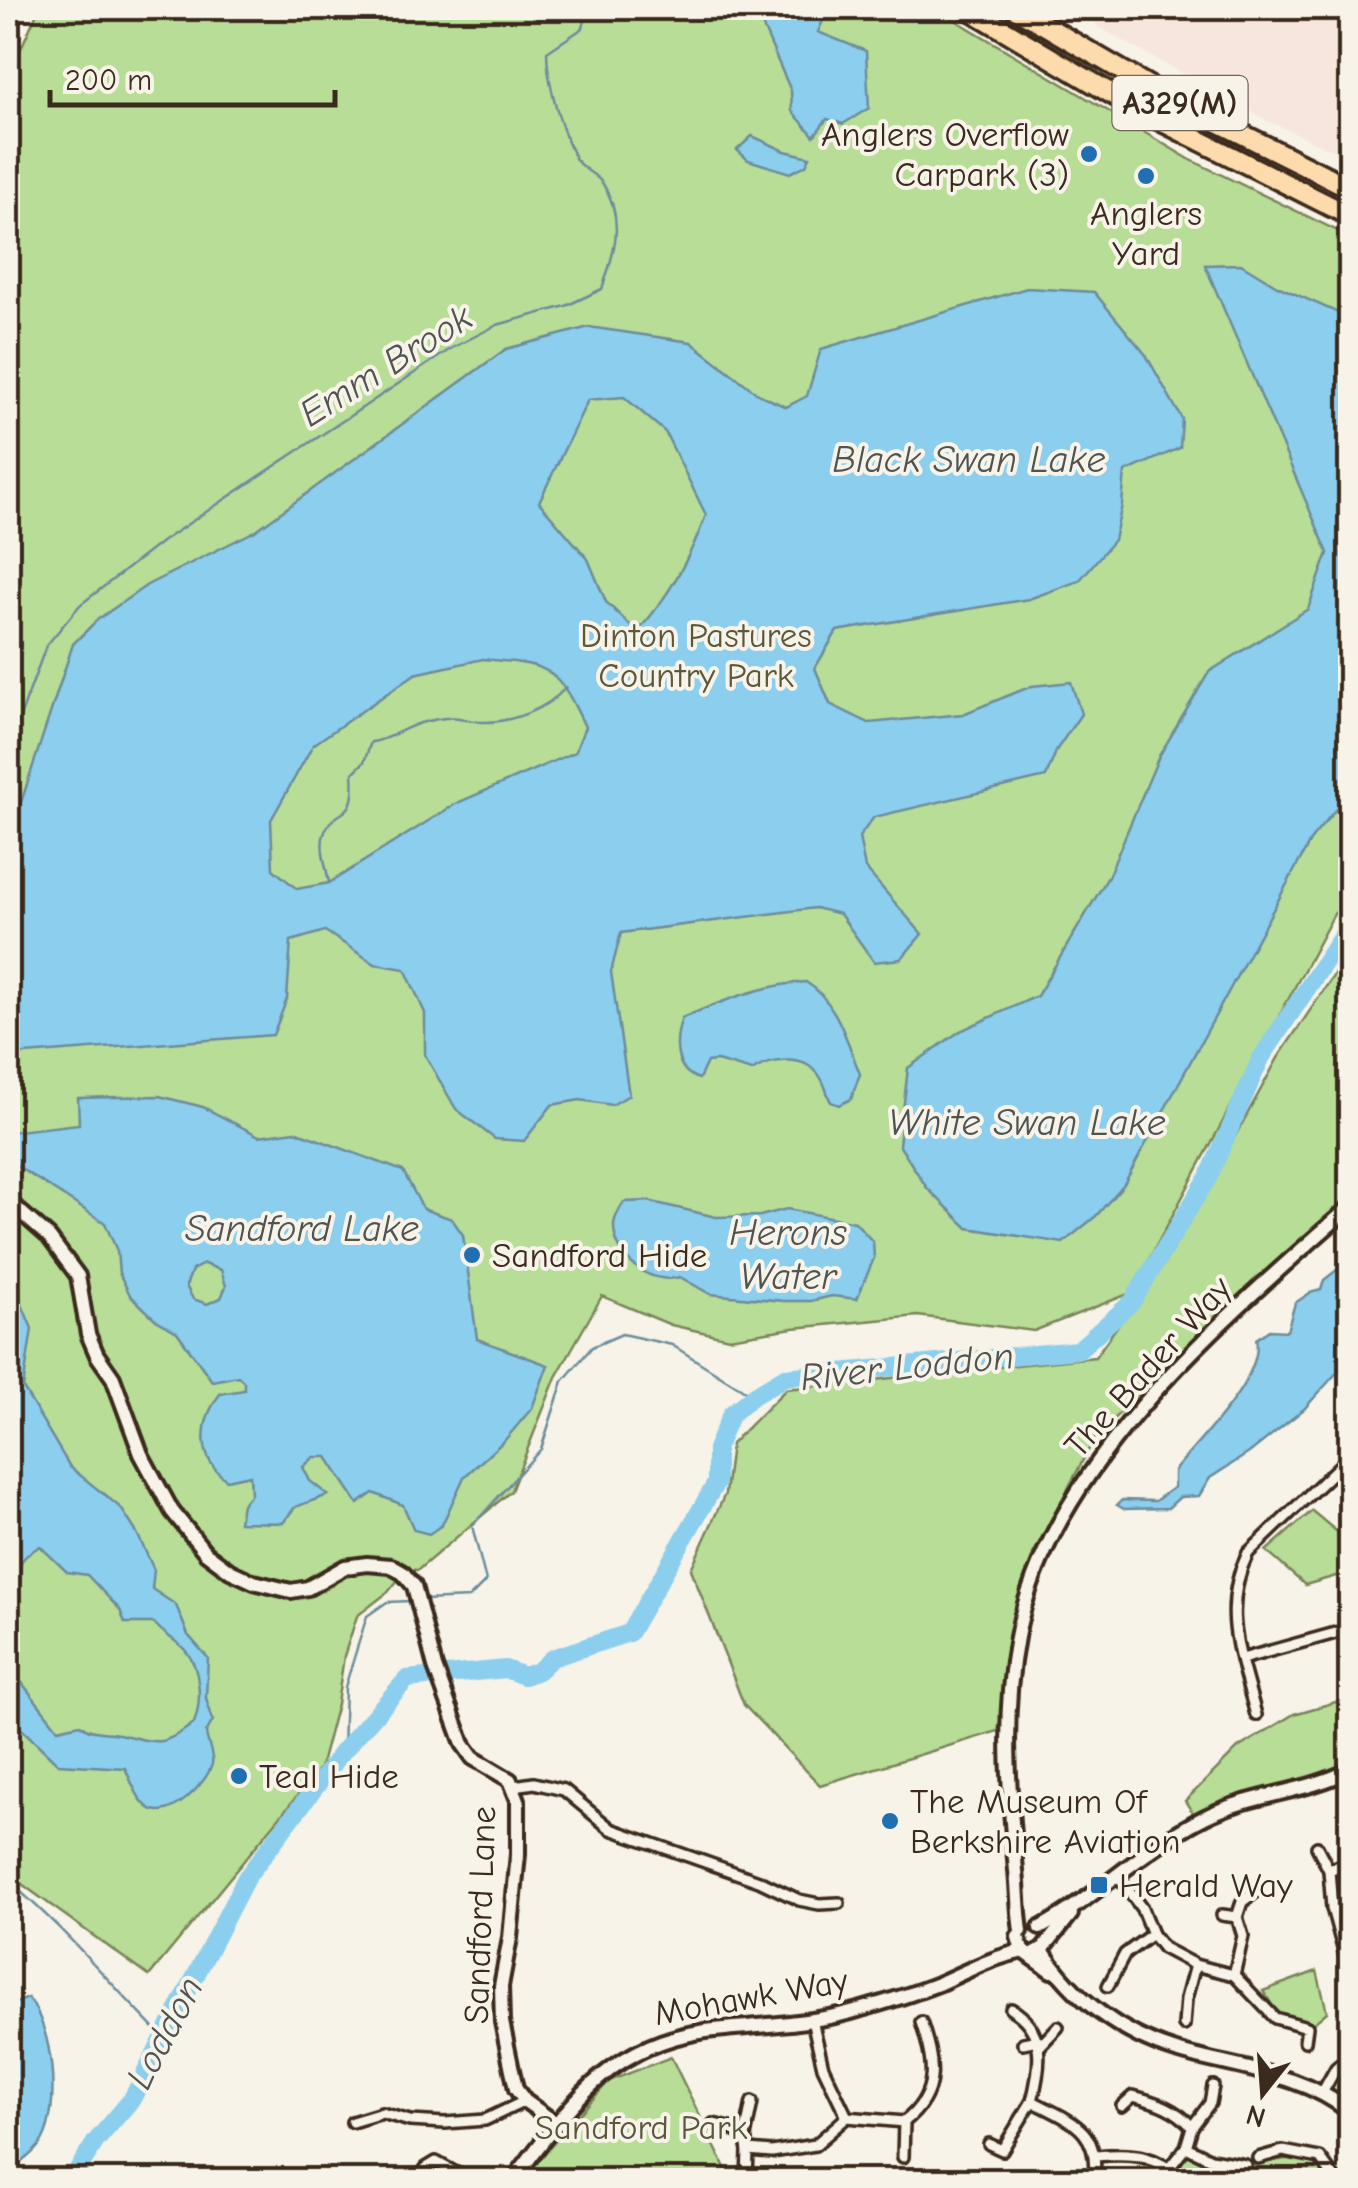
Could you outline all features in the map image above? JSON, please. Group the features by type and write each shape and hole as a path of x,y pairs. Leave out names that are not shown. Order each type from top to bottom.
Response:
{"highway":[{"name":"A329(M)","path":"967,8 1150,116 1350,216"},
{"name":"A329(M)","path":"1015,8 1179,102 1350,188"}],"street":[{"name":"Sandford Lane","path":"8,1202 49,1237 78,1276 88,1334 114,1378 140,1454 172,1511 206,1553 254,1582 291,1591 308,1588 345,1567 367,1564 390,1566 414,1586 444,1694 463,1744 472,1758 514,1786 518,1800 518,1854 510,1938 500,1986 510,2068 516,2089 526,2101"},
{"name":"The Bader Way","path":"1350,1206 1226,1320 1166,1382 1084,1481 1050,1538 1034,1577 1018,1634 1006,1730 1018,1893 1032,1940 1065,1982 1094,2009 1136,2035 1175,2050 1273,2074 1322,2093 1350,2112"},
{"path":"1256,1715 1233,1624 1232,1600 1239,1571 1248,1553 1350,1456"},
{"path":"1242,1658 1350,1629"},
{"name":"Mohawk Way","path":"513,2180 595,2080 640,2049 683,2035 812,2020 926,1988 1032,1940 1154,1848 1206,1817 1350,1770"},
{"path":"514,1786 534,1783 564,1790 611,1829 759,1881 800,1900 819,1904 840,1902"},
{"path":"1316,1847 1329,1870 1332,1908 1346,1946 1346,1962"},
{"path":"1329,1870 1350,1862"},
{"path":"1118,1876 1163,1948 1195,1965 1234,1974 1275,2018 1312,2026 1305,2040"},
{"path":"1234,1974 1243,1936 1237,1917 1242,1902 1258,1890"},
{"path":"1222,1915 1237,1917"},
{"path":"1108,1986 1112,1972 1125,1954 1152,1934"},
{"path":"1103,1965 1112,1972"},
{"path":"1184,2025 1195,1965"},
{"path":"1002,2150 1032,2102 1040,2069 1038,2043 1027,2018 1012,2009"},
{"path":"812,2020 823,2067 846,2117"},
{"path":"748,2150 772,2152 815,2145 846,2117 904,2122 914,2114 934,2071 921,2022"},
{"path":"1023,2043 1038,2043 1058,2028"},
{"path":"920,2056 932,2052"},
{"path":"1322,2093 1336,2068 1350,2056"},
{"path":"1122,2106 1133,2096 1134,2084"},
{"path":"1170,2168 1210,2103 1213,2086"},
{"path":"1133,2096 1182,2116 1192,2127"},
{"path":"352,2122 382,2114 410,2121 485,2120 526,2101 557,2124"},
{"path":"746,2180 745,2137 752,2102"},
{"path":"1032,2102 1056,2113 1091,2138 1096,2156 1094,2180"},
{"path":"903,2157 904,2122"},
{"path":"713,2124 745,2137"},
{"path":"989,2144 1012,2156"},
{"path":"1186,2146 1211,2159 1245,2165"},
{"path":"1258,2158 1283,2147 1320,2158 1336,2180"},
{"path":"1096,2156 1148,2156 1185,2180"},
{"path":"419,2180 426,2168 436,2162 469,2180"},
{"path":"896,2180 912,2180"}],"shaded area":[{"path":"1097,8 1350,8 1350,158 1268,121 1096,26"}],"green space":[{"name":"Dinton Pastures Country Park","path":"39,8 935,8 1189,159 1350,237 1350,897 1334,914 1131,1293 1034,1331 918,1316 729,1338 671,1325 602,1296 556,1377 511,1491 418,1570 407,1569 388,1592 357,1616 344,1656 337,1704 320,1768 149,1976 8,1874 8,77"},
{"path":"1350,951 1350,1200 1097,1434 1033,1554 998,1731 820,1785 744,1705 691,1569 725,1494 731,1444 786,1389 1095,1357 1175,1246 1278,1058"},
{"path":"1312,1511 1336,1531 1350,1532 1350,1572 1305,1585 1266,1551"},
{"path":"1350,1698 1350,1765 1227,1803 1196,1818 1185,1801 1238,1748 1294,1714"},
{"path":"1317,1971 1327,2012 1314,2023 1280,2017 1263,1991"},
{"name":"Sandford Park","path":"671,2057 731,2180 521,2180 609,2081"},
{"path":"1187,2150 1236,2167 1301,2159 1312,2162 1329,2180 1209,2180 1179,2170"}],"water":[{"path":"761,8 814,8 825,16 818,32 866,51 869,108 843,124 827,119 814,136 792,111 791,91 760,20"},
{"path":"752,136 810,157 806,165 790,173 748,160 737,150"},
{"name":"White Swan Lake","path":"1241,264 1277,286 1350,318 1350,792 1312,838 1124,1184 1096,1216 1063,1243 968,1228 927,1188 899,1145 908,1068 960,1031 1037,996 1108,877 1159,756 1209,672 1308,609 1328,553 1205,265"},
{"name":"Black Swan Lake","path":"1027,288 1094,292 1146,355 1182,419 1180,448 1125,472 1114,540 1079,581 1029,599 837,631 815,668 830,704 869,723 963,714 1032,686 1071,682 1081,714 1057,749 1046,777 874,817 859,837 865,868 922,934 901,959 874,962 840,914 815,908 621,933 611,972 629,1095 612,1105 580,1100 552,1105 524,1141 495,1139 456,1109 425,1055 425,1013 405,969 375,964 325,931 291,941 287,999 273,1035 8,1053 8,842 73,644 97,620 147,585 255,531 506,349 589,327 691,342 758,394 786,407 807,396 821,349","holes":["624,397 665,432 706,515 677,577 637,632 606,602 588,559 539,502 588,400","483,659 523,663 557,679 585,727 575,752 457,803 329,883 297,889 273,869 271,820 313,745 415,674"]},
{"path":"806,982 833,1011 860,1074 851,1099 839,1105 831,1102 816,1071 789,1060 752,1071 707,1062 699,1079 684,1069 677,1045 682,1018 758,990"},
{"name":"Sandford Lake","path":"159,1096 203,1107 259,1136 295,1131 403,1171 423,1209 452,1219 463,1235 477,1339 548,1365 532,1408 505,1440 464,1477 442,1525 429,1534 414,1530 403,1505 373,1493 358,1504 327,1457 314,1457 303,1467 310,1481 328,1495 295,1507 283,1523 239,1522 242,1504 251,1494 250,1475 227,1480 210,1462 204,1440 208,1416 220,1394 244,1390 244,1382 238,1376 212,1381 177,1332 156,1320 130,1295 119,1273 117,1251 105,1223 17,1166 8,1152 8,1132 79,1124 78,1098","holes":["204,1264 221,1270 226,1286 221,1298 207,1304 193,1299 186,1286 192,1270"]},
{"name":"Herons Water","path":"648,1201 716,1217 760,1216 787,1209 855,1222 873,1242 874,1258 857,1299 832,1296 784,1301 710,1294 680,1277 668,1279 645,1273 626,1258 615,1236 615,1218 624,1202"},
{"path":"1350,1244 1350,1358 1304,1409 1210,1478 1199,1496 1180,1497 1168,1508 1124,1509 1117,1505 1122,1500 1155,1501 1174,1487 1174,1471 1240,1390 1256,1354 1256,1339 1269,1330 1287,1331 1295,1303 1321,1290 1324,1280 1338,1269"},
{"path":"8,1288 21,1302 32,1329 23,1388 70,1467 121,1508 154,1570 152,1589 176,1605 188,1635 208,1658 206,1698 213,1720 206,1733 212,1764 195,1790 167,1810 158,1811 145,1804 125,1768 58,1764 8,1716 8,1665 58,1729 80,1724 93,1731 165,1740 194,1723 199,1695 194,1666 181,1646 154,1623 125,1623 120,1610 87,1575 67,1572 40,1546 21,1564 8,1634"},
{"path":"28,1998 37,2011 48,2047 51,2108 39,2145 8,2173 8,2006"}],"waterway":[{"name":"Emm Brook","path":"8,750 46,646 80,605 164,540 452,348 497,325 566,306 602,289 616,236 614,210 603,184 577,162 570,147 552,91 547,52 583,28 588,8"},
{"path":"329,883 324,834 352,801 353,773 364,762 371,742 440,719 493,722 516,717 539,708 566,687"},
{"name":"River Loddon","path":"71,2180 96,2141 132,2099 246,1878 343,1751 407,1679 505,1669 524,1676 538,1671 552,1658 629,1633 716,1483 716,1449 731,1414 785,1377 1078,1350 1132,1302 1209,1176 1261,1058 1350,924"},
{"path":"424,1600 469,1598 486,1581 472,1526 541,1449 563,1381 592,1347 622,1334 672,1345 753,1396"},
{"path":"343,1751 345,1687 367,1616 387,1602 411,1601"},
{"name":"Emm Brook","path":"8,1881 68,1937 162,2036"}],"place":[{"name":"Anglers Overflow Carpark (3)","path":"1089,154"},
{"name":"Anglers Yard","path":"1146,176"},
{"name":"Sandford Hide","path":"472,1255"},
{"name":"Teal Hide","path":"239,1776"},
{"name":"The Museum Of Berkshire Aviation","path":"890,1821"},
{"name":"Herald Way","path":"1099,1885"}],"water label":[{"name":"Loddon","path":"165,2033"}]}
